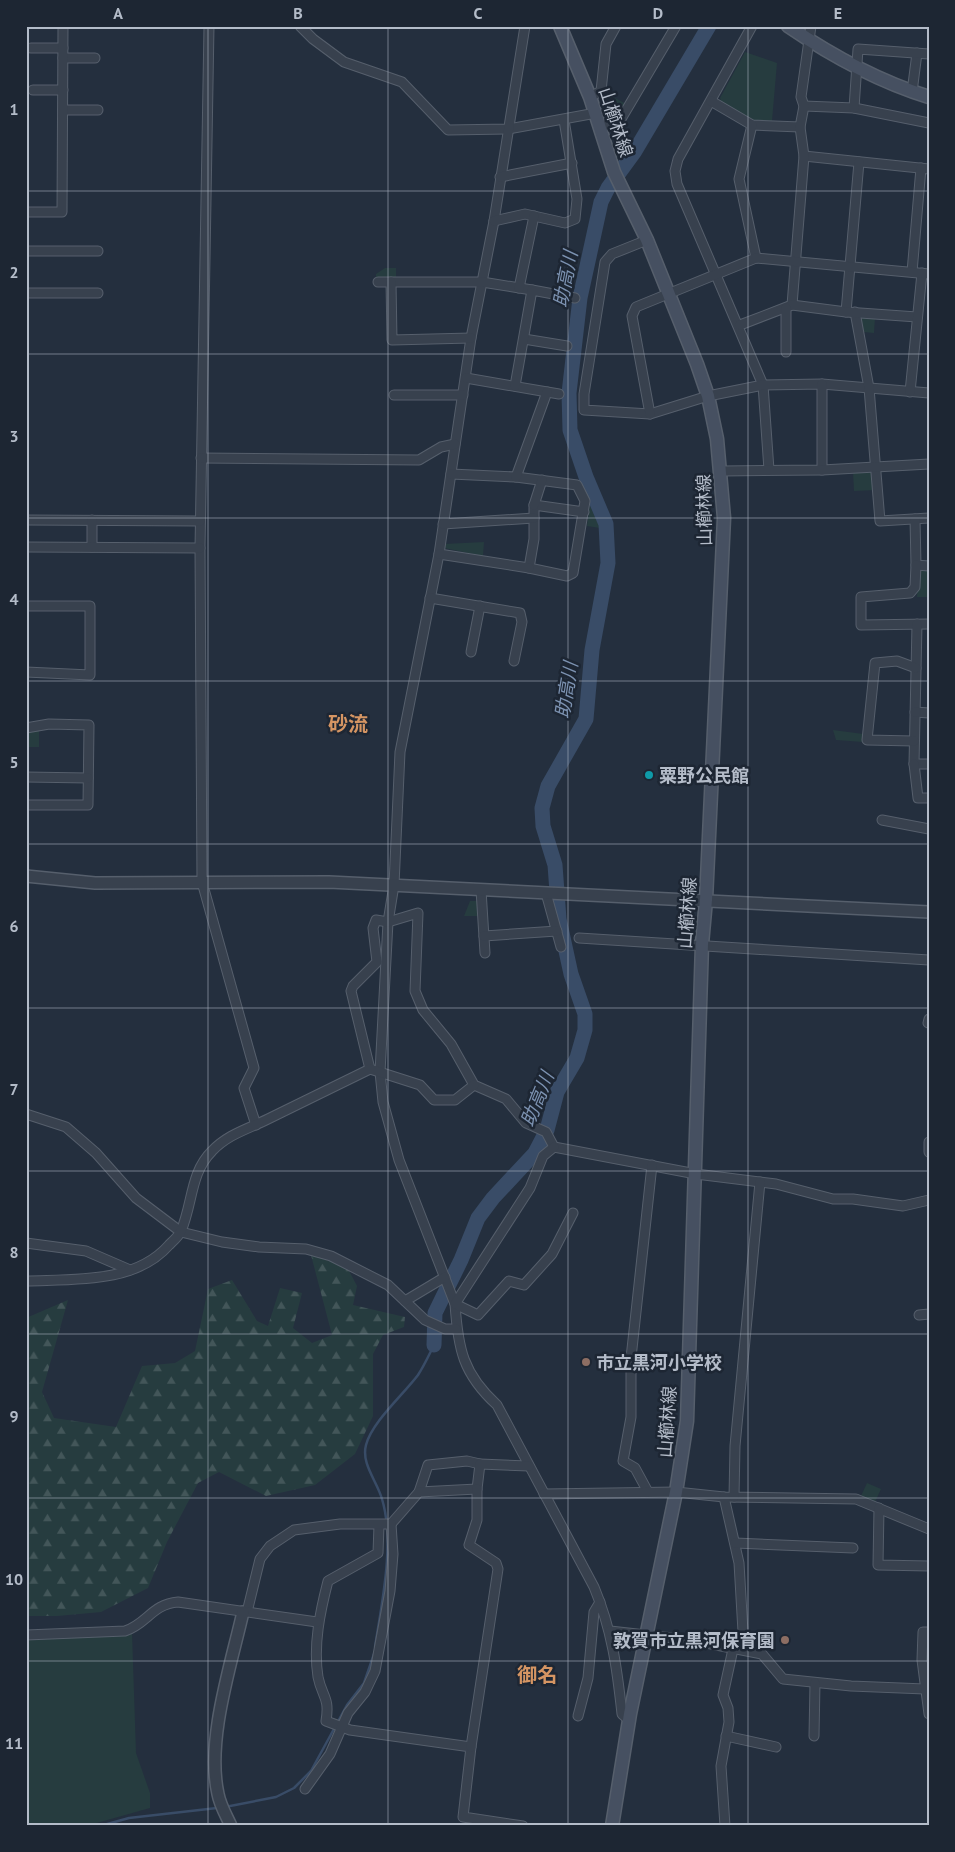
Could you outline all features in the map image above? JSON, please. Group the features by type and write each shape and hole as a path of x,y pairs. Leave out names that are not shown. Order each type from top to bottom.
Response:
{"main road":[{"name":"山櫛林線","path":"560,26 601,126 614,172 647,240 708,396 722,471 724,518 706,900 702,944 696,1174 686,1421 676,1492 629,1720 612,1826"},
{"path":"788,26 856,68 912,92 929,97"}],"street":[{"path":"26,212 62,212 64,26"},
{"path":"209,26 200,521 202,882 254,1068 244,1088 256,1125"},
{"path":"300,26 313,40 344,62 402,82 448,130 508,129 596,113"},
{"path":"525,26 494,221 471,338 439,554 400,752 394,885 388,922 380,1072 384,1102 399,1160 455,1304 456,1329 468,1372 480,1390 497,1405 600,1602 610,1631 615,1654 622,1714 629,1720"},
{"path":"590,97 601,91 606,44 616,26"},
{"path":"601,126 621,119 676,26"},
{"path":"752,26 682,149 675,172 678,184 740,326 763,385 769,470"},
{"path":"786,352 804,156 800,127 804,106 802,97 811,26"},
{"path":"31,48 63,48"},
{"path":"854,108 858,49 929,54"},
{"path":"912,92 917,53"},
{"path":"63,58 95,58"},
{"path":"34,90 63,90"},
{"path":"711,101 752,125 800,127"},
{"path":"804,106 854,108 929,123"},
{"path":"63,110 98,110"},
{"path":"494,221 525,214 565,223 575,219 577,199 564,120"},
{"path":"752,125 740,179 756,258"},
{"path":"804,156 925,168 912,272"},
{"path":"858,162 849,266 850,312 869,388 880,521 929,518"},
{"path":"500,177 572,163"},
{"path":"519,288 534,216"},
{"path":"647,240 612,254 605,262 584,394 584,410 650,414 708,396 763,385 822,384 929,393"},
{"path":"26,251 98,251"},
{"path":"650,414 632,316 636,307 756,258 926,274 917,317 910,392"},
{"path":"378,282 482,282 575,298"},
{"path":"392,282 392,340 471,338"},
{"path":"515,386 532,290"},
{"path":"26,293 98,293"},
{"path":"740,326 789,307 917,317"},
{"path":"524,340 567,346"},
{"path":"466,378 559,394"},
{"path":"822,384 822,470"},
{"path":"516,477 547,392"},
{"path":"394,395 463,394"},
{"path":"201,458 419,460 441,447 455,444"},
{"path":"722,471 822,470 929,464"},
{"path":"439,554 567,576 573,573 584,512 585,501 577,485 516,477 452,474"},
{"path":"529,568 534,539 534,505 542,480"},
{"path":"534,505 584,512"},
{"path":"443,524 534,518"},
{"path":"915,519 916,587 910,593 860,597 861,625 929,624"},
{"path":"26,520 200,521"},
{"path":"92,520 92,547"},
{"path":"26,547 200,548"},
{"path":"916,565 929,566"},
{"path":"430,598 520,613 522,622 514,660"},
{"path":"26,606 90,606 90,676 26,672"},
{"path":"471,652 480,606"},
{"path":"917,624 914,764 918,798 929,798"},
{"path":"914,741 867,740 875,663 897,661 916,668"},
{"path":"915,712 929,713"},
{"path":"26,728 49,724 89,725 88,805 26,804"},
{"path":"914,764 929,764"},
{"path":"26,777 88,778"},
{"path":"882,820 929,829"},
{"path":"26,876 95,883 328,882 929,912"},
{"path":"481,890 485,953"},
{"path":"549,893 561,947"},
{"path":"370,1069 351,991 353,986 377,962 374,923 376,920 388,922 418,914 416,991 423,1010 451,1044 474,1085 506,1099 526,1123 546,1132 554,1147"},
{"path":"484,936 557,931"},
{"path":"580,938 702,944 929,960"},
{"path":"26,1281 82,1279 130,1270 143,1266 160,1256 181,1232 199,1166 230,1135 256,1125 370,1069 420,1086 434,1100 456,1100 474,1085"},
{"path":"26,1114 66,1127 96,1153 136,1198 162,1220 181,1232 222,1242 259,1247 306,1249 331,1256 388,1285 425,1320 445,1329 456,1329"},
{"path":"929,1142 929,1152"},
{"path":"455,1304 530,1188 543,1156 554,1147 696,1174 760,1182 816,1193 833,1199 853,1199 903,1206 929,1200"},
{"path":"648,1492 635,1468 623,1461 631,1417 631,1358 652,1165"},
{"path":"734,1497 734,1446 760,1182"},
{"path":"455,1304 478,1315 509,1281 524,1285 552,1254 573,1213"},
{"path":"26,1243 86,1251 130,1270"},
{"path":"405,1301 445,1277"},
{"path":"919,1315 929,1314"},
{"path":"231,1826 218,1793 215,1754 216,1732 260,1559 270,1546 294,1530 340,1524 391,1524 419,1492 428,1465 468,1460 480,1464 529,1466"},
{"path":"480,1464 476,1520 469,1544 496,1563 498,1570 471,1747 462,1821 523,1826"},
{"path":"419,1492 477,1489"},
{"path":"544,1494 676,1492 724,1497 856,1499 929,1529"},
{"path":"724,1497 739,1563 744,1649"},
{"path":"879,1508 878,1565 929,1566"},
{"path":"305,1789 330,1754 348,1713 365,1692 375,1671 381,1648 393,1554 391,1524"},
{"path":"379,1525 378,1553 328,1581 317,1622 318,1677 328,1706 326,1721 343,1727 471,1747"},
{"path":"735,1543 853,1548"},
{"path":"26,1635 125,1631 138,1625 157,1608 171,1602 317,1622"},
{"path":"578,1716 588,1678 594,1612 600,1602"},
{"path":"610,1631 691,1640 762,1654 783,1680 925,1688"},
{"path":"929,1632 923,1632 925,1688 929,1714"},
{"path":"725,1826 721,1766 729,1722 728,1708 724,1695 733,1649"},
{"path":"814,1736 816,1683"},
{"path":"726,1736 776,1748"}],"green space":[{"path":"745,52 777,63 772,121 748,120 722,104 720,98"},
{"path":"606,93 626,104 617,116 607,114 600,100"},
{"path":"385,268 396,268 396,279 376,279 376,274"},
{"path":"864,316 875,317 874,333 864,332 861,319"},
{"path":"853,472 870,472 875,478 876,490 854,491"},
{"path":"590,505 600,528 587,526"},
{"path":"484,542 483,556 444,548 444,544"},
{"path":"922,569 929,570 929,597 917,597 918,574"},
{"path":"39,730 39,747 28,747 28,732"},
{"path":"833,730 863,734 863,742 836,740"},
{"path":"470,901 478,901 479,916 464,916"},
{"path":"311,1255 347,1267 357,1286 353,1305 405,1317 404,1327 383,1335 373,1354 373,1416 355,1454 315,1485 266,1496 219,1472 198,1483 167,1542 148,1588 101,1612 57,1616 26,1616 26,1318 68,1300 42,1392 54,1418 116,1427 142,1366 175,1363 195,1351 208,1289 232,1280 257,1321 268,1326 280,1288 302,1293 293,1328 312,1343 332,1335"},
{"path":"867,1483 881,1489 875,1502 861,1496"},
{"path":"132,1633 136,1753 150,1793 150,1808 86,1826 26,1826 26,1639 122,1636"}],"waterway":[{"name":"助高川","path":"434,1345 435,1313 461,1260 478,1218 493,1198 535,1153 547,1130 557,1092 577,1058 585,1030 585,1014 571,974 559,919 555,865 543,826 542,808 548,786 586,719 592,650 608,563 606,524 586,477 570,430 569,393 580,298 601,202 608,188 635,151 709,26"},
{"path":"375,1647 384,1592 387,1534 386,1516 382,1499 366,1459 366,1445 369,1436 381,1418 418,1375 434,1345"},
{"path":"225,1807 276,1797 294,1788 311,1771 347,1705 364,1683 374,1654"},
{"path":"100,1826 129,1818 217,1808"}],"place":[{"name":"粟野公民館","path":"649,775"},
{"name":"市立黒河小学校","path":"586,1362"},
{"name":"敦賀市立黒河保育園","path":"785,1640"}],"district":[{"name":"砂流","path":"348,724"},
{"name":"御名","path":"537,1675"}]}
